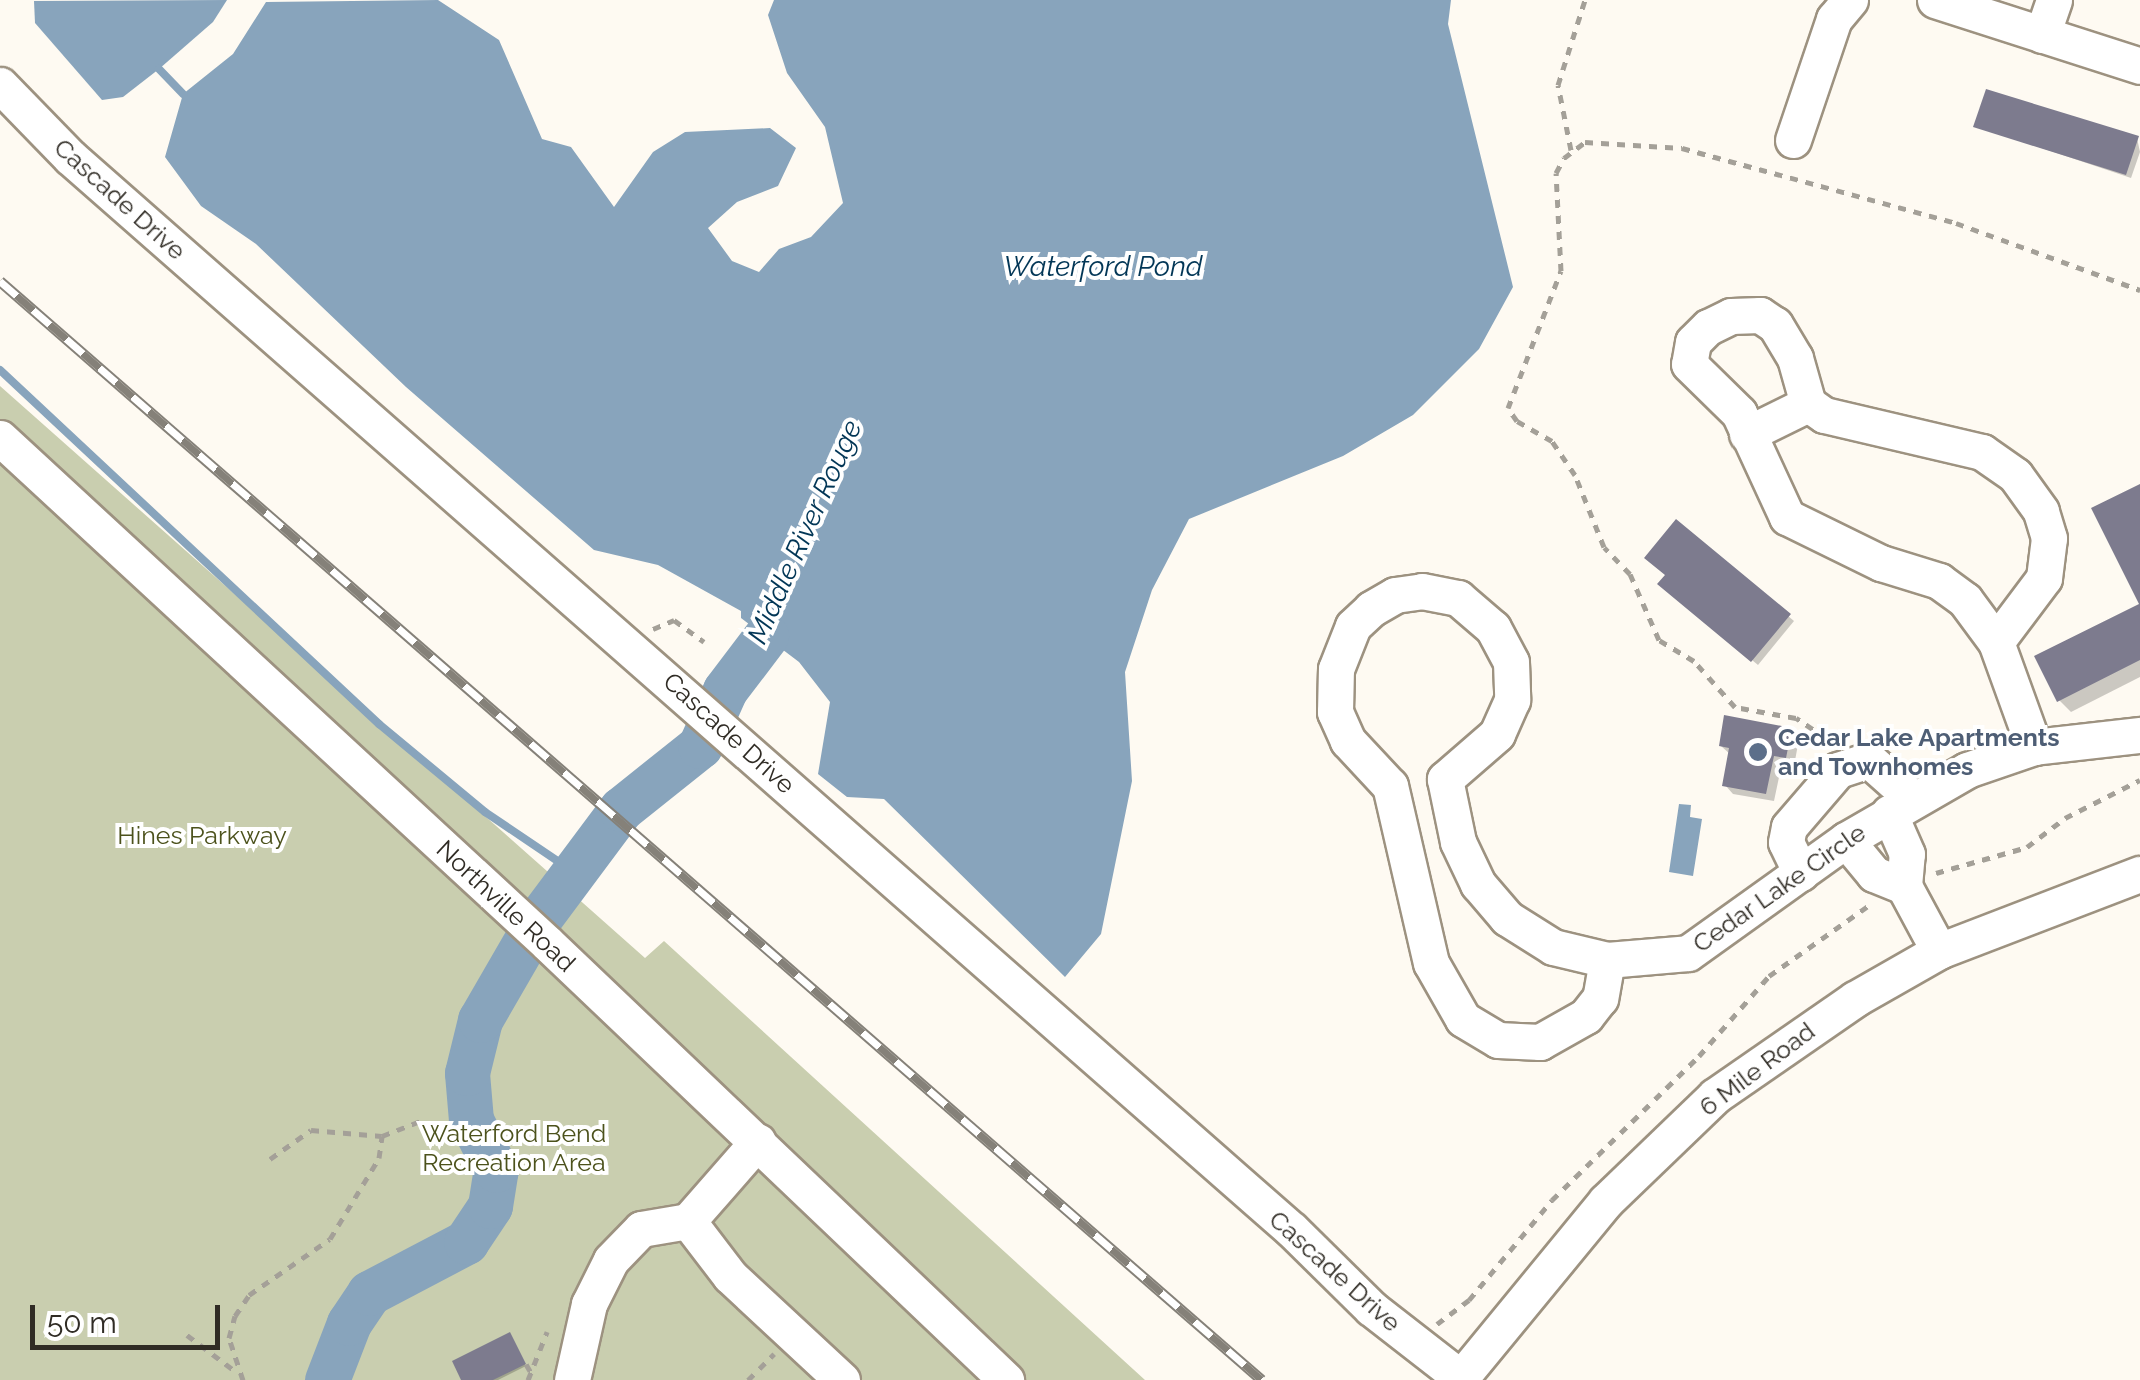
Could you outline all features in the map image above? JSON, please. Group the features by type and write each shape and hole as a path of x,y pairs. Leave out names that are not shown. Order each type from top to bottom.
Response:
{"street":[{"path":"1935,0 2140,66"},
{"path":"2042,35 2054,0"},
{"path":"1793,140 1835,6"},
{"name":"Cascade Drive","path":"0,85 70,157 684,692 1292,1230 1359,1298 1460,1379"},
{"path":"1996,642 2044,578 2047,558 2041,511 2015,475 1982,452 1856,426 1808,404 1795,358 1775,325 1760,315 1731,316 1693,342 1689,364 1739,412 1787,517 1881,563 1938,581 1980,614 1996,642 2034,747"},
{"path":"1747,434 1808,404"},
{"name":"Northville Road","path":"0,438 547,943 1006,1380"},
{"path":"1390,786 1445,780 1497,734 1512,700 1512,662 1493,628 1458,598 1422,591 1394,595 1370,609 1353,626 1336,669 1342,727 1390,786 1431,963 1463,1019 1498,1040 1540,1042 1593,1007 1607,978 1607,960"},
{"name":"Cedar Lake Circle","path":"1445,780 1458,842 1478,884 1507,918 1553,948 1607,960 1688,953 1846,840 1966,770 2034,747 2140,736"},
{"path":"1801,873 1786,842 1788,827 1838,770 1869,760 1901,806 1908,854 1904,886 1939,950"},
{"path":"1846,840 1874,874 1904,886"},
{"name":"6 Mile Road","path":"1460,1379 1606,1201 1691,1118 1783,1046 1939,950 2140,874"},
{"path":"572,1380 589,1304 611,1260 641,1229 688,1221 758,1141"},
{"path":"688,1221 730,1276 842,1380"}],"path":[{"path":"1571,150 1558,85 1585,0"},
{"path":"640,654 653,629 668,618 704,642"},
{"path":"270,1158 311,1130 382,1136 423,1120"},
{"path":"238,1373 229,1338 248,1295 330,1239 379,1158 382,1136"},
{"path":"531,1378 547,1332"},
{"path":"187,1335 244,1380"},
{"path":"526,1364 531,1378"}],"green space":[{"path":"0,386 645,958 664,941 1145,1380 0,1380"}],"water":[{"path":"227,0 213,22 159,69 123,97 102,100 35,23 34,1"},
{"name":"Waterford Pond","path":"438,0 499,40 542,139 571,147 614,207 653,152 685,132 770,128 796,148 778,186 737,202 708,228 732,261 759,272 779,249 811,237 843,203 825,127 787,73 768,15 774,0 1451,0 1448,24 1513,287 1479,349 1413,415 1343,456 1189,519 1152,590 1125,672 1132,781 1101,934 1065,977 884,799 847,797 818,774 830,702 799,662 741,618 741,611 658,565 594,550 406,387 256,244 201,206 165,157 183,94 233,54 266,2"},
{"path":"1679,804 1691,805 1690,817 1702,819 1693,876 1669,872"}],"building":[{"path":"1986,89 2139,136 2126,175 1973,127"},
{"path":"2140,484 2140,660 2057,702 2034,656 2139,604 2091,508"},
{"path":"1676,519 1791,614 1751,662 1657,584 1665,575 1644,558"},
{"name":"Cedar Lake Apartments and Townhomes","path":"1724,715 1792,728 1786,758 1774,756 1766,794 1722,786 1729,748 1719,746"},
{"path":"510,1332 526,1364 493,1380 461,1380 452,1361"}],"waterway":[{"path":"159,69 183,94"},
{"path":"0,370 379,724 485,812 574,872"},
{"name":"Middle River Rouge","path":"327,1380 349,1323 369,1293 466,1242 490,1206 496,1170 471,1120 467,1073 480,1020 536,923 621,809 700,746 725,690 766,636"}],"railway":[{"path":"0,281 1262,1380"}],"place":[{"name":"Cedar Lake Apartments and Townhomes","path":"1758,752"}],"park label":[{"name":"Hines Parkway","path":"202,835"},
{"name":"Waterford Bend Recreation Area","path":"514,1148"}]}
